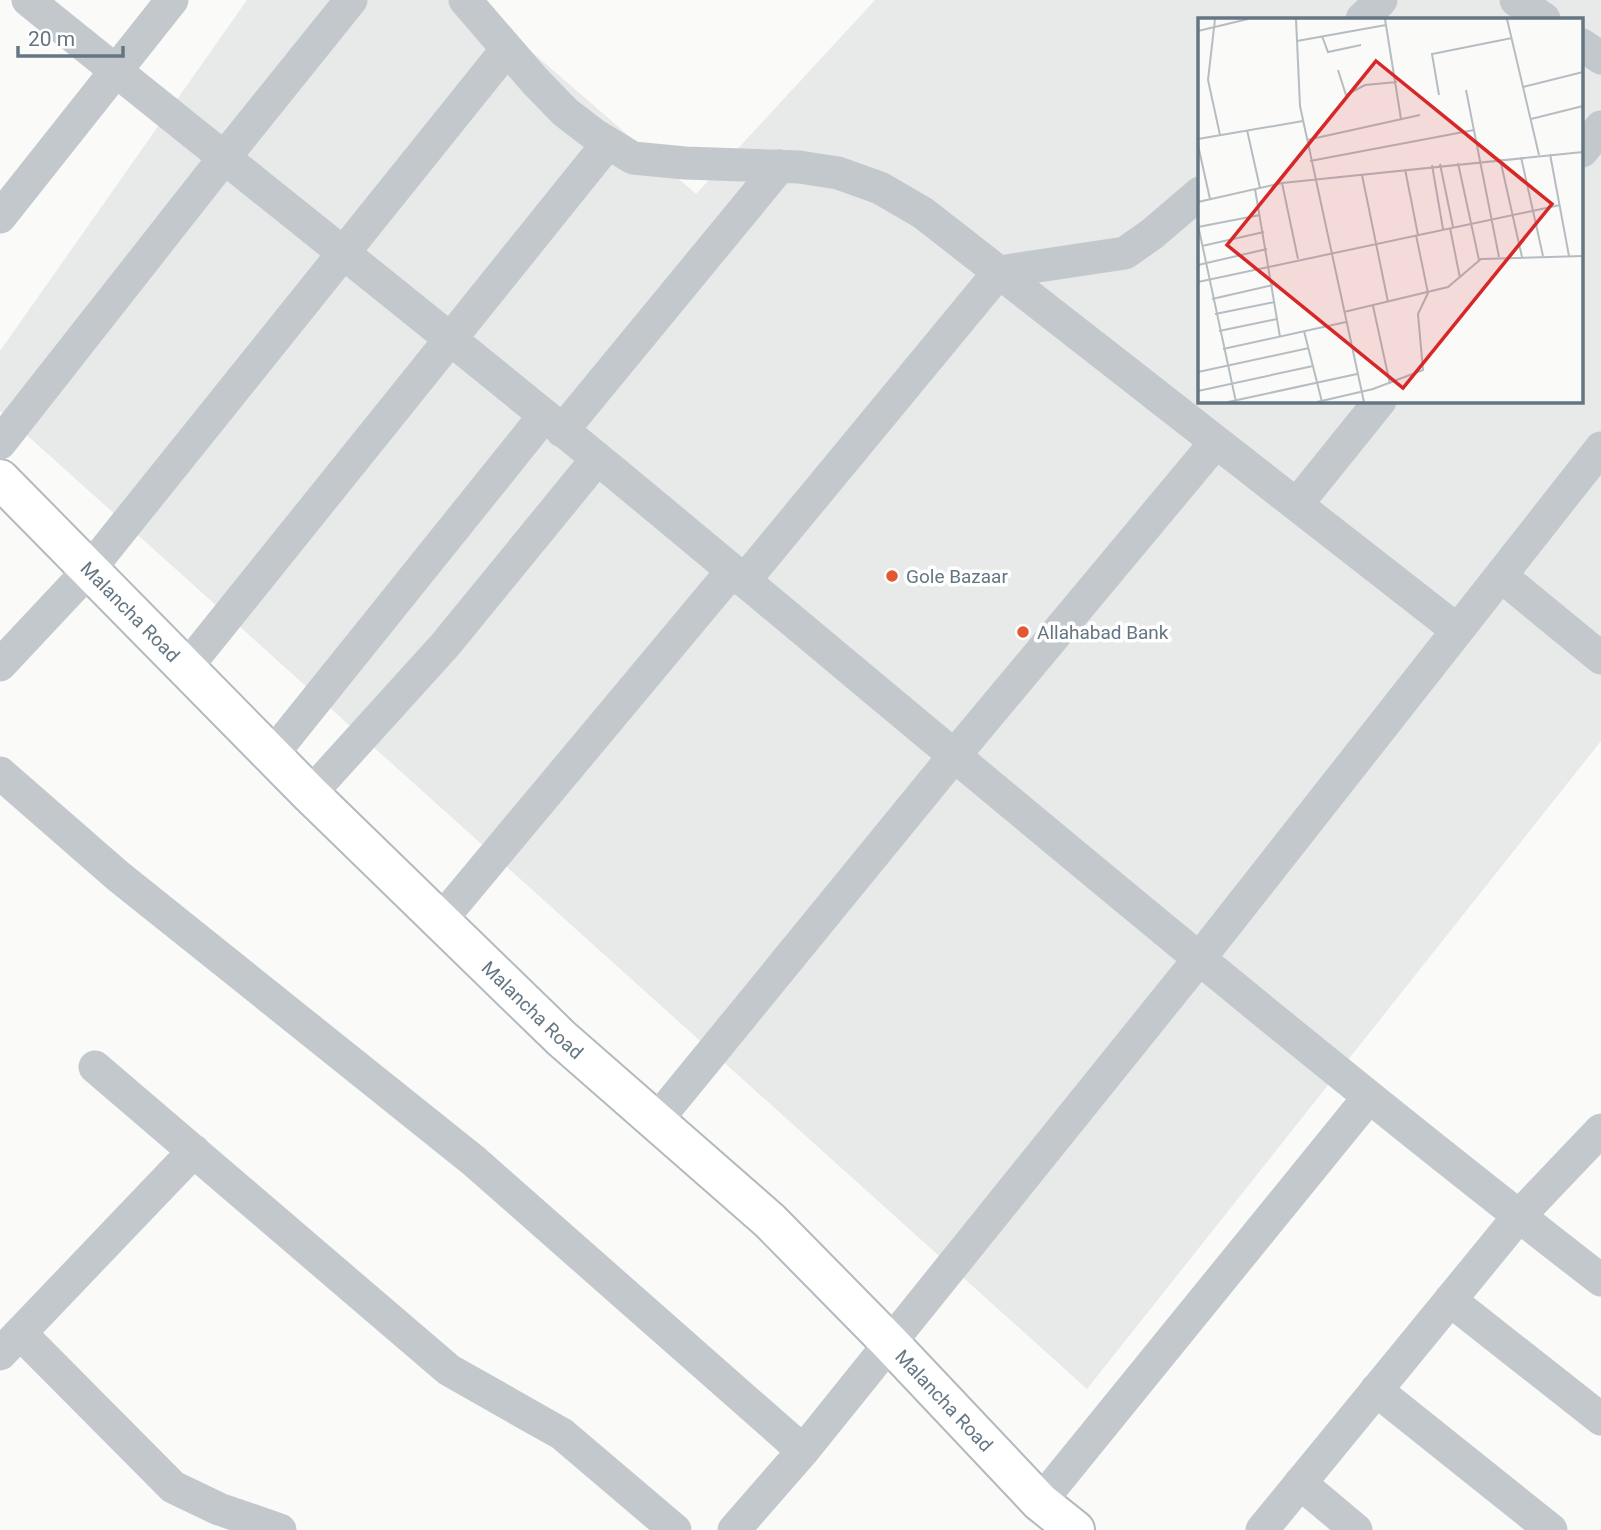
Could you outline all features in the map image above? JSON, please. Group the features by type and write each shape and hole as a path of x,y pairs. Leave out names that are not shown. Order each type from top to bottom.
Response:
{"main road":[{"name":"Malancha Road","path":"0,479 271,756 561,1038 770,1221 1040,1502 1075,1530"}],"street":[{"path":"28,0 597,459 1199,959 1601,1280"},
{"path":"0,217 172,0"},
{"path":"0,443 351,0"},
{"path":"465,0 565,112 633,158 685,163 780,166 838,173 880,188 923,214 1457,630"},
{"path":"1363,18 1381,0"},
{"path":"1516,0 1543,18"},
{"path":"1584,46 1601,58"},
{"path":"0,665 89,570 507,49"},
{"path":"1584,148 1601,127"},
{"path":"186,668 608,143"},
{"path":"271,756 553,423 780,166"},
{"path":"440,920 999,272 1125,253 1198,195"},
{"path":"1297,504 1379,402"},
{"path":"656,1121 954,756 1216,442"},
{"path":"734,1530 803,1451 1199,959 1601,448"},
{"path":"310,794 445,645 597,459"},
{"path":"1501,576 1601,658"},
{"path":"0,773 118,876 474,1161 803,1451"},
{"path":"95,1066 449,1370 562,1434 676,1530"},
{"path":"1040,1502 1369,1097"},
{"path":"1262,1530 1518,1216 1601,1130"},
{"path":"194,1151 10,1343 173,1487 219,1509 280,1530"},
{"path":"1450,1300 1601,1419"},
{"path":"1376,1390 1550,1530"},
{"path":"1300,1483 1356,1530"}],"shaded area":[{"name":"Gole Bazaar","path":"247,0 472,0 696,194 875,0 1601,0 1601,741 1087,1389 0,411 0,351"}],"place":[{"name":"Gole Bazaar","path":"892,576"},
{"name":"Allahabad Bank","path":"1023,632"}]}
